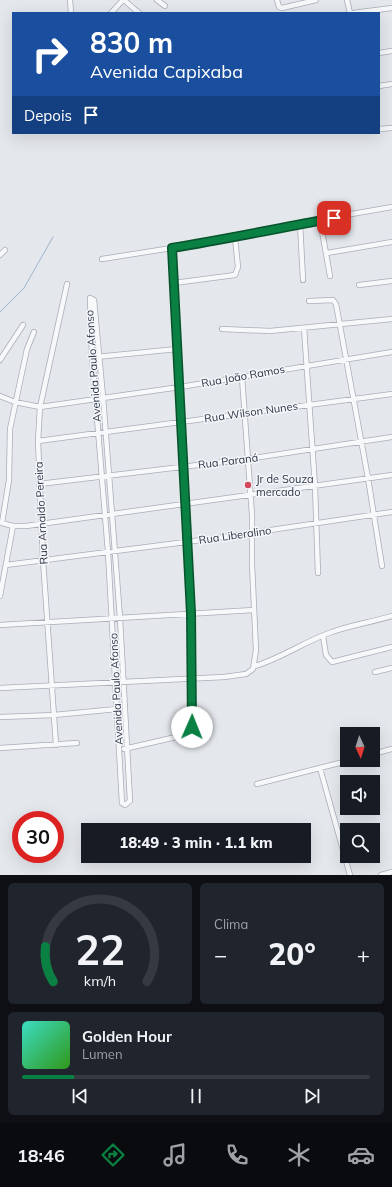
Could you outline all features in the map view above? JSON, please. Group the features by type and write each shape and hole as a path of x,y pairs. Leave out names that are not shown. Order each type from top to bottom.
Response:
{"street":[{"path":"70,0 70,12"},
{"path":"117,0 117,6"},
{"path":"112,12 123,0 138,12"},
{"path":"157,0 165,6"},
{"path":"277,0 279,7 282,8 316,0"},
{"path":"347,0 350,12"},
{"path":"361,12 392,8"},
{"path":"380,54 392,51"},
{"path":"380,86 392,84"},
{"path":"380,129 392,128"},
{"path":"102,259 235,238 300,223 392,207"},
{"path":"320,220 330,276"},
{"path":"300,223 303,280"},
{"path":"174,283 235,275 238,267 235,238"},
{"path":"327,253 392,242"},
{"path":"119,749 189,734 191,732 191,613 172,248"},
{"path":"0,255 5,250"},
{"path":"359,285 392,281"},
{"name":"Rua Arnaldo Pereira","path":"56,745 49,623 43,560 38,441 40,406 67,284"},
{"name":"Avenida Paulo Afonso","path":"90,298 94,300 99,357 120,618 130,801 128,804 122,803 108,552 92,357 90,298"},
{"path":"309,301 333,300 336,304 352,399 368,478 382,566"},
{"path":"222,330 270,331 392,319"},
{"path":"0,360 23,326"},
{"path":"304,328 315,486 315,522 318,574"},
{"path":"34,332 27,349 10,429 9,480 1,522 13,526 41,524 251,496 392,475"},
{"path":"92,357 177,349"},
{"name":"Rua João Ramos","path":"0,396 15,402 40,406 180,387 392,352"},
{"path":"242,377 251,496 255,666"},
{"name":"Rua Wilson Nunes","path":"38,441 106,433 245,412 392,394"},
{"name":"Rua Paraná","path":"39,484 109,477 248,459 312,448 392,437"},
{"name":"Rua Liberalino","path":"6,565 187,542 315,522 392,512"},
{"path":"0,596 13,526"},
{"path":"0,625 254,610"},
{"path":"0,688 238,676 250,672 255,666 275,660 323,636 392,616"},
{"path":"323,636 326,655 332,662 392,647"},
{"path":"375,672 392,668"},
{"path":"0,717 54,715 117,710"},
{"path":"0,748 77,743"},
{"path":"380,752 392,749"},
{"path":"257,784 340,763"},
{"path":"320,768 350,875"},
{"path":"381,875 392,872"}],"waterway":[{"path":"0,312 24,288 53,237"}],"place":[{"name":"Jr de Souza mercado","path":"248,485"}],"route":[{"path":"192,727 192,679 190,648 191,613 172,248 235,238 300,223 334,218"}]}
